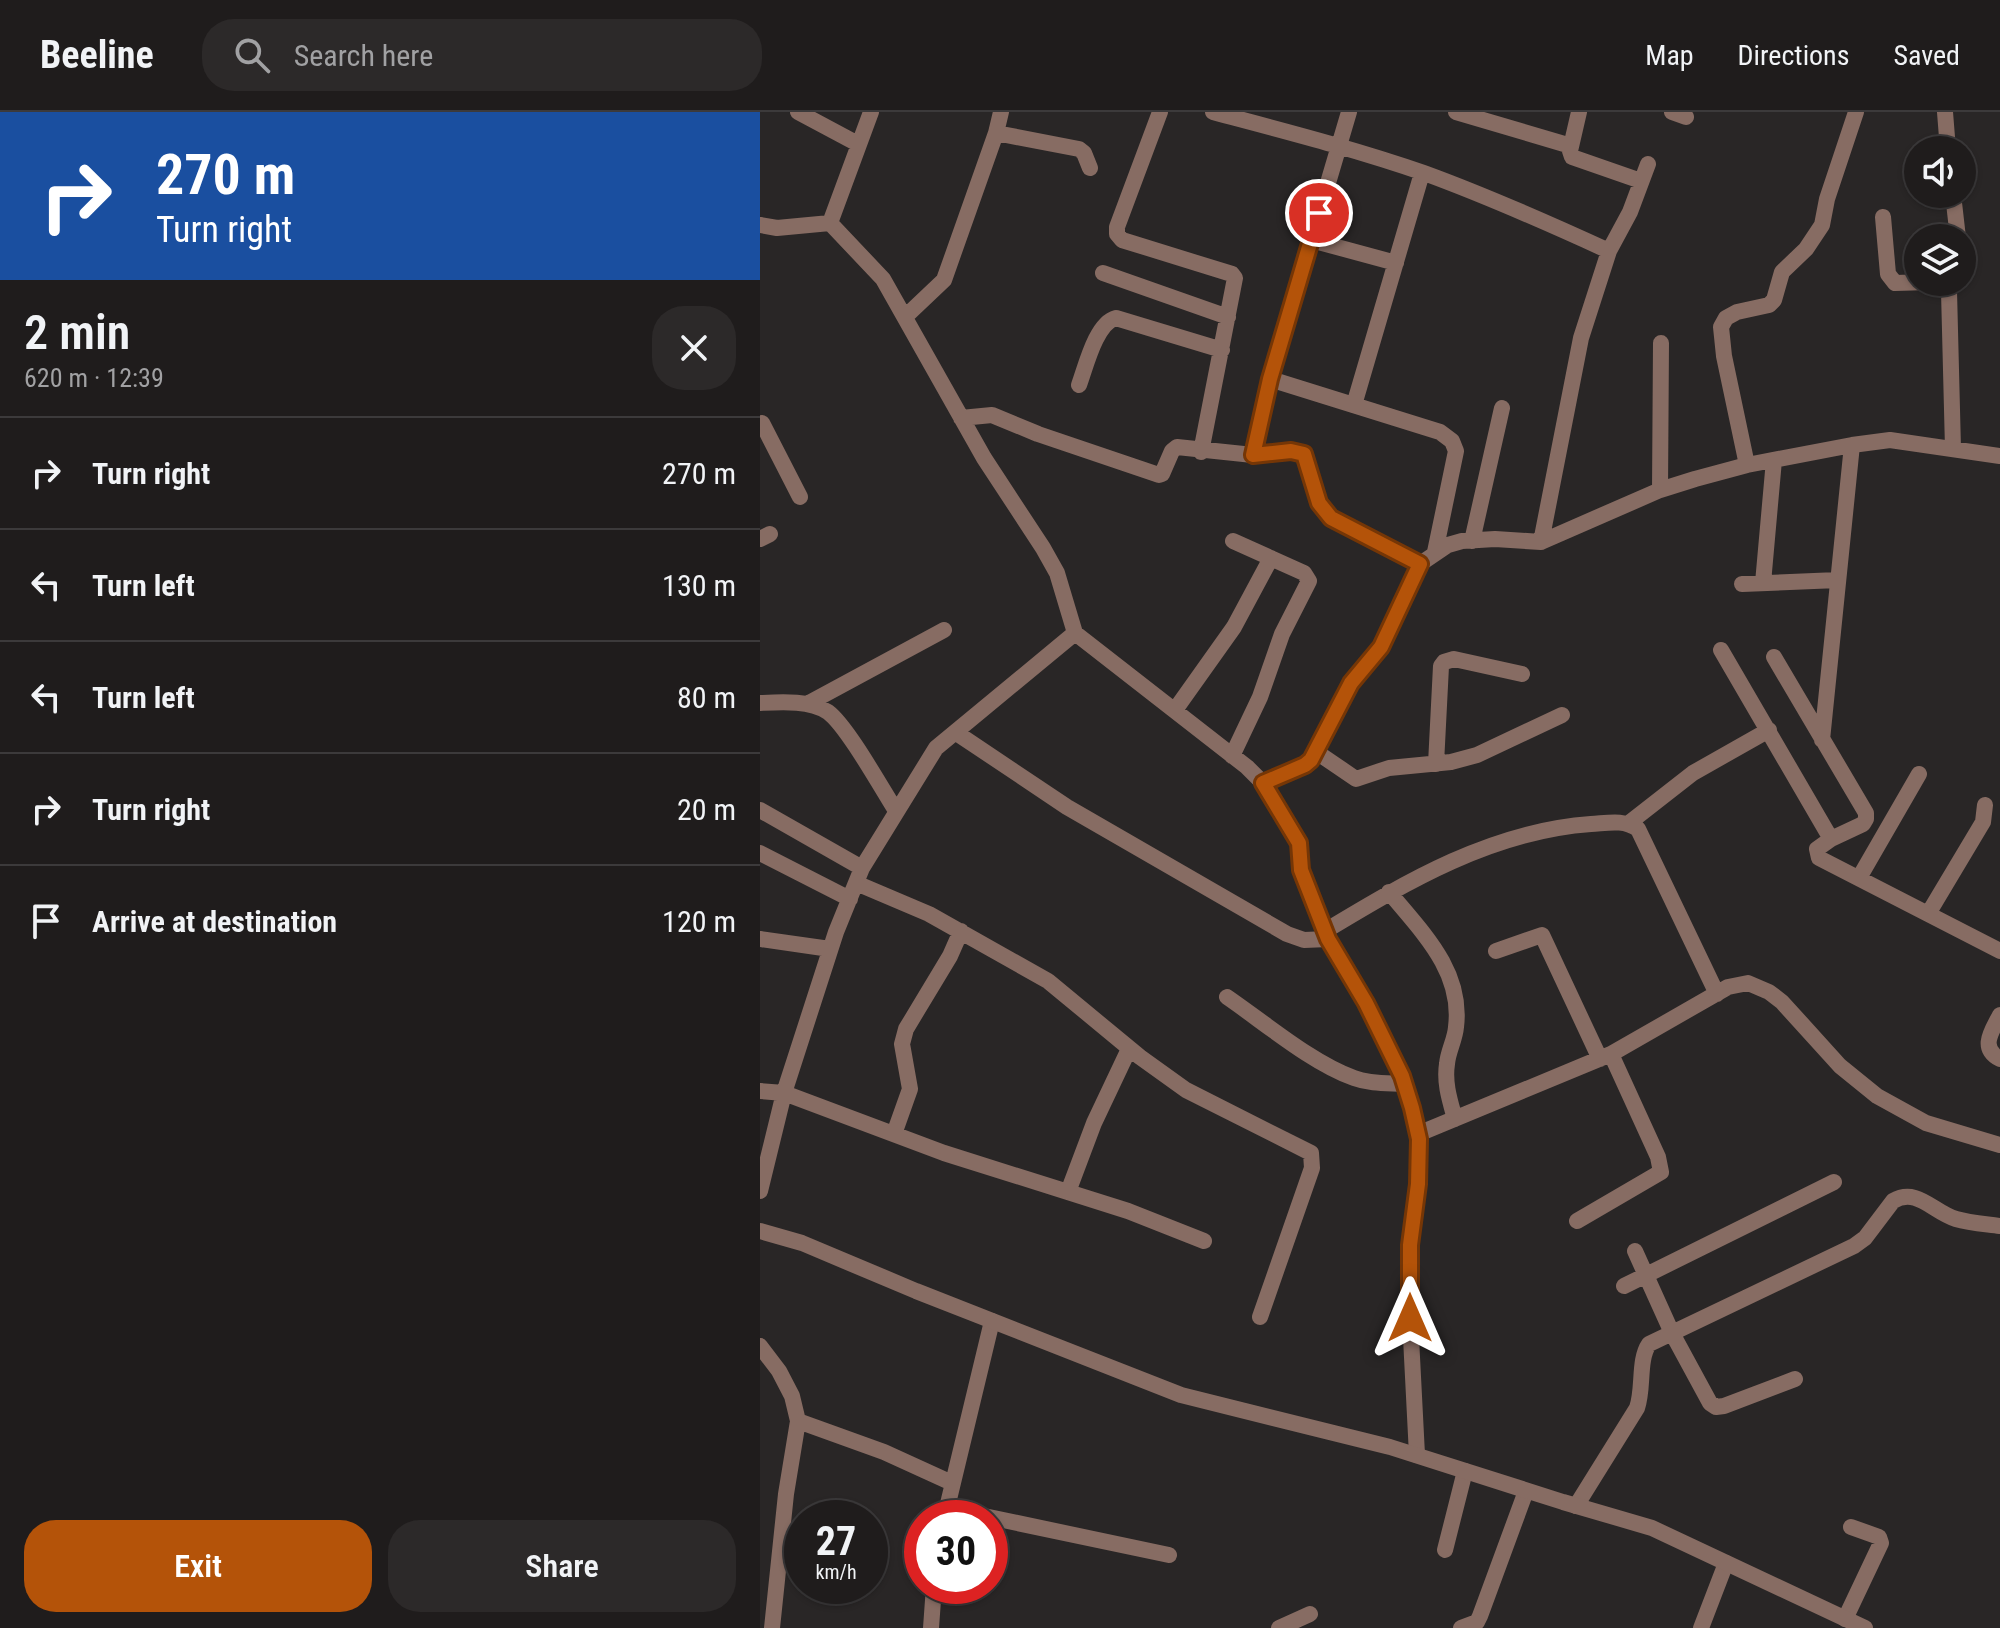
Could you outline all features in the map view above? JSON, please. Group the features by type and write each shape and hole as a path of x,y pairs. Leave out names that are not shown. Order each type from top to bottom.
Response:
{"street":[{"path":"798,112 858,144"},
{"path":"830,223 871,112"},
{"path":"905,317 944,280 1001,112"},
{"path":"1160,112 1117,234 1122,240 1232,274 1236,282 1201,452"},
{"path":"1213,112 1339,146 1422,173 1504,203 1609,251"},
{"path":"1253,455 1270,379 1349,112"},
{"path":"1456,112 1571,146"},
{"path":"1579,112 1571,146 1572,157 1641,181"},
{"path":"1747,465 1724,356 1721,327 1726,318 1737,312 1769,305 1774,300 1782,272 1806,249 1822,225 1827,199 1856,112"},
{"path":"1945,112 1947,136"},
{"path":"996,133 1079,149 1090,168"},
{"path":"1541,542 1581,338 1609,251 1630,212 1648,164"},
{"path":"1354,405 1422,173"},
{"path":"1883,217 1888,274 1895,283 1904,283"},
{"path":"830,223 883,279 961,418 1050,561 1067,601 1075,633 1263,783 1299,843 1301,870 1326,935 1366,1003 1404,1084 1418,1134 1418,1184 1410,1245 1417,1455"},
{"path":"760,225 777,228 830,223"},
{"path":"1311,240 1396,263"},
{"path":"1103,273 1228,317"},
{"path":"1949,296 1953,449"},
{"path":"1079,385 1101,329 1109,320 1116,318 1222,350"},
{"path":"1660,490 1661,343"},
{"path":"1270,379 1440,432 1452,441 1456,451 1435,552"},
{"path":"1472,541 1502,408"},
{"path":"961,418 992,415 1159,475 1174,449 1253,455 1291,451 1304,454 1319,503 1331,518 1420,564"},
{"path":"762,423 768,452 800,497"},
{"path":"1263,783 1305,765 1351,683 1381,647 1420,564 1448,545 1505,539 1541,542 1660,490 1747,465 1852,445 1890,440 2000,456"},
{"path":"1822,740 1852,445"},
{"path":"1763,583 1774,460"},
{"path":"1232,756 1260,697 1282,634 1309,581 1304,573 1233,541"},
{"path":"1175,710 1234,627 1271,558"},
{"path":"1742,584 1838,580"},
{"path":"807,704 944,630"},
{"path":"760,1191 784,1093 830,949 859,875 936,748 1075,633"},
{"path":"1721,650 1831,839"},
{"path":"1774,657 1866,813 1866,819 1817,849 1819,858 2000,951"},
{"path":"1436,764 1441,666 1444,662 1454,659 1522,674"},
{"path":"760,703 807,704 828,712 844,730 896,811"},
{"path":"1315,751 1356,779 1389,768 1436,764 1477,755 1562,715"},
{"path":"955,732 1067,807 1287,934 1304,940 1326,935 1389,892 1485,846 1526,833 1563,826 1629,823 1693,773 1769,730"},
{"path":"1859,878 1919,774"},
{"path":"1928,914 1983,822 1985,805"},
{"path":"760,810 859,875 1048,981 1129,1049 1186,1090 1311,1153 1312,1168 1260,1317"},
{"path":"1629,823 1638,829 1717,994"},
{"path":"760,853 850,899"},
{"path":"1389,892 1440,953 1448,972 1454,993 1456,1028 1447,1064 1447,1090 1455,1119"},
{"path":"894,1134 910,1089 902,1044 906,1029 950,956 961,931"},
{"path":"1496,951 1542,935 1658,1157 1661,1172 1577,1221"},
{"path":"760,939 830,949"},
{"path":"1418,1134 1606,1056 1728,987 1748,983 1782,1002 1840,1066 1877,1096 1926,1123 2000,1145"},
{"path":"1227,997 1331,1067 1356,1079 1404,1084"},
{"path":"2000,1015 1988,1040 1988,1048 2000,1059"},
{"path":"1068,1192 1094,1123 1129,1049"},
{"path":"760,1091 784,1093 944,1153 1128,1211 1204,1241"},
{"path":"1624,1286 1834,1182"},
{"path":"1576,1506 1637,1408 1647,1347 1854,1246 1865,1238 1893,1201 1899,1198 1912,1195 1955,1219 2000,1226"},
{"path":"760,1231 802,1243 1181,1395 1417,1455 1652,1528 1865,1628"},
{"path":"1635,1251 1672,1333 1710,1403 1716,1407 1795,1379"},
{"path":"949,1500 992,1321"},
{"path":"760,1346 779,1371 792,1396 798,1421 786,1494 772,1628"},
{"path":"798,1421 884,1452 952,1483"},
{"path":"1445,1550 1465,1471"},
{"path":"1477,1626 1526,1491"},
{"path":"1008,1525 1169,1555"},
{"path":"1845,1619 1881,1543 1879,1537 1851,1527"},
{"path":"1701,1628 1726,1563"},
{"path":"931,1628 933,1604"},
{"path":"1279,1628 1310,1614"}],"route":[{"path":"1319,213 1270,379 1253,455 1291,451 1304,454 1319,503 1331,518 1420,564 1381,647 1351,683 1311,760 1263,783 1299,843 1301,870 1328,939 1366,1003 1402,1076 1412,1108 1419,1139 1418,1184 1410,1245 1410,1318"}]}
